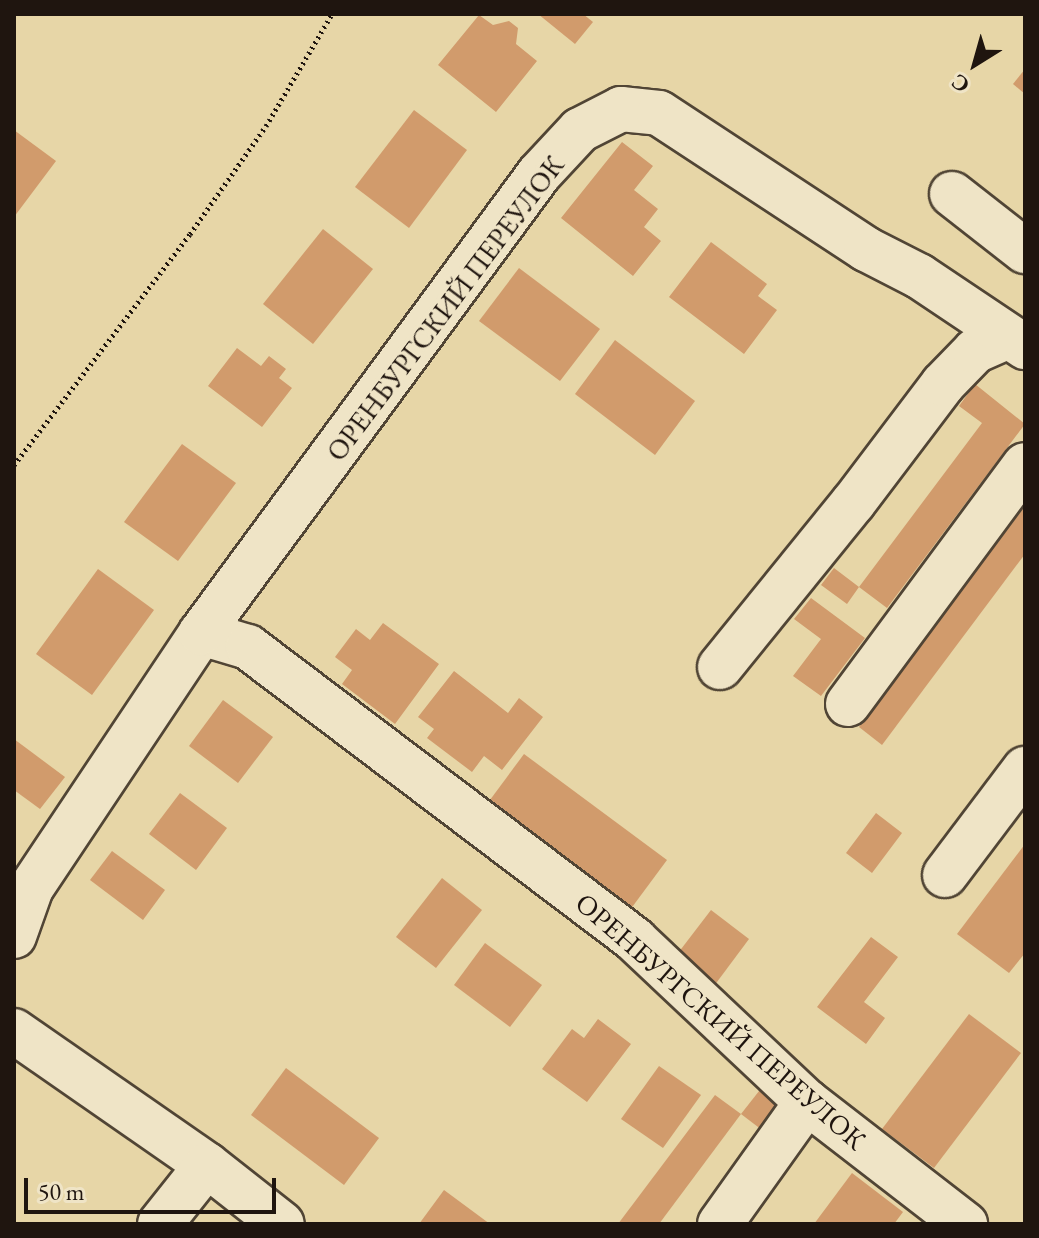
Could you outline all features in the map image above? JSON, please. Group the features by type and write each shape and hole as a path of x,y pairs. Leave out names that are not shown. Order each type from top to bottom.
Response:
{"street":[{"name":"ОРЕНБУРГСКИЙ ПЕРЕУЛОК","path":"14,936 31,888 201,633 539,174 580,130 621,109 659,113 866,249 919,276 1017,342"},
{"path":"952,194 1025,251"},
{"path":"720,667 853,503 943,384 975,351 1017,342"},
{"path":"848,704 1025,465"},
{"name":"ОРЕНБУРГСКИЙ ПЕРЕУЛОК","path":"201,633 248,647 635,940 807,1102 965,1224"},
{"path":"945,875 1025,769"},
{"path":"14,1031 207,1165 282,1224"},
{"path":"720,1224 807,1102"},
{"path":"160,1224 207,1165"}],"path":[{"path":"14,465 258,138 332,14"}],"building":[{"path":"538,14 583,14 593,22 575,44"},
{"path":"479,15 493,25 509,21 518,28 516,44 537,61 496,112 438,65"},
{"path":"1025,69 1025,94 1013,84"},
{"path":"414,110 467,150 409,228 355,187"},
{"path":"14,130 56,161 14,217"},
{"path":"622,142 653,166 634,190 658,209 644,227 661,241 633,276 561,218"},
{"path":"323,229 373,269 313,344 263,304"},
{"path":"711,242 767,284 758,296 777,310 744,354 669,297"},
{"path":"519,268 600,329 560,381 479,321"},
{"path":"615,340 695,401 655,455 575,394"},
{"path":"237,348 261,366 269,356 286,369 279,378 292,388 262,427 208,386"},
{"path":"975,384 1025,424 887,608 859,587 982,423 959,406"},
{"path":"182,444 236,483 178,561 124,522"},
{"path":"1025,506 1025,554 882,745 859,727"},
{"path":"834,568 859,587 847,604 821,585"},
{"path":"98,569 154,610 92,695 36,654"},
{"path":"811,598 865,638 821,696 793,676 821,639 794,619"},
{"path":"383,623 439,664 395,724 342,684 352,670 335,657 356,629 370,640"},
{"path":"454,671 508,713 519,698 543,717 502,770 484,756 472,772 427,738 434,729 418,717"},
{"path":"223,700 273,737 238,783 189,746"},
{"path":"14,739 65,777 40,809 14,790"},
{"path":"524,754 667,860 627,914 484,808"},
{"path":"180,793 227,828 196,870 149,834"},
{"path":"876,813 902,833 872,873 846,853"},
{"path":"1025,844 1025,953 1009,973 957,934"},
{"path":"112,851 165,890 143,920 90,880"},
{"path":"442,878 482,910 436,968 396,937"},
{"path":"711,910 749,939 714,986 675,957"},
{"path":"871,937 898,957 864,1002 885,1018 866,1044 817,1007"},
{"path":"485,943 542,985 510,1027 454,985"},
{"path":"969,1014 1021,1053 934,1168 882,1129"},
{"path":"598,1019 631,1044 587,1102 542,1069 572,1029 584,1038"},
{"path":"659,1066 701,1095 663,1148 621,1119"},
{"path":"286,1068 379,1138 344,1185 251,1115"},
{"path":"763,1086 792,1107 770,1136 741,1114"},
{"path":"715,1095 741,1114 659,1224 618,1224"},
{"path":"852,1173 903,1212 894,1224 814,1224"},
{"path":"444,1190 490,1224 419,1224"}]}
